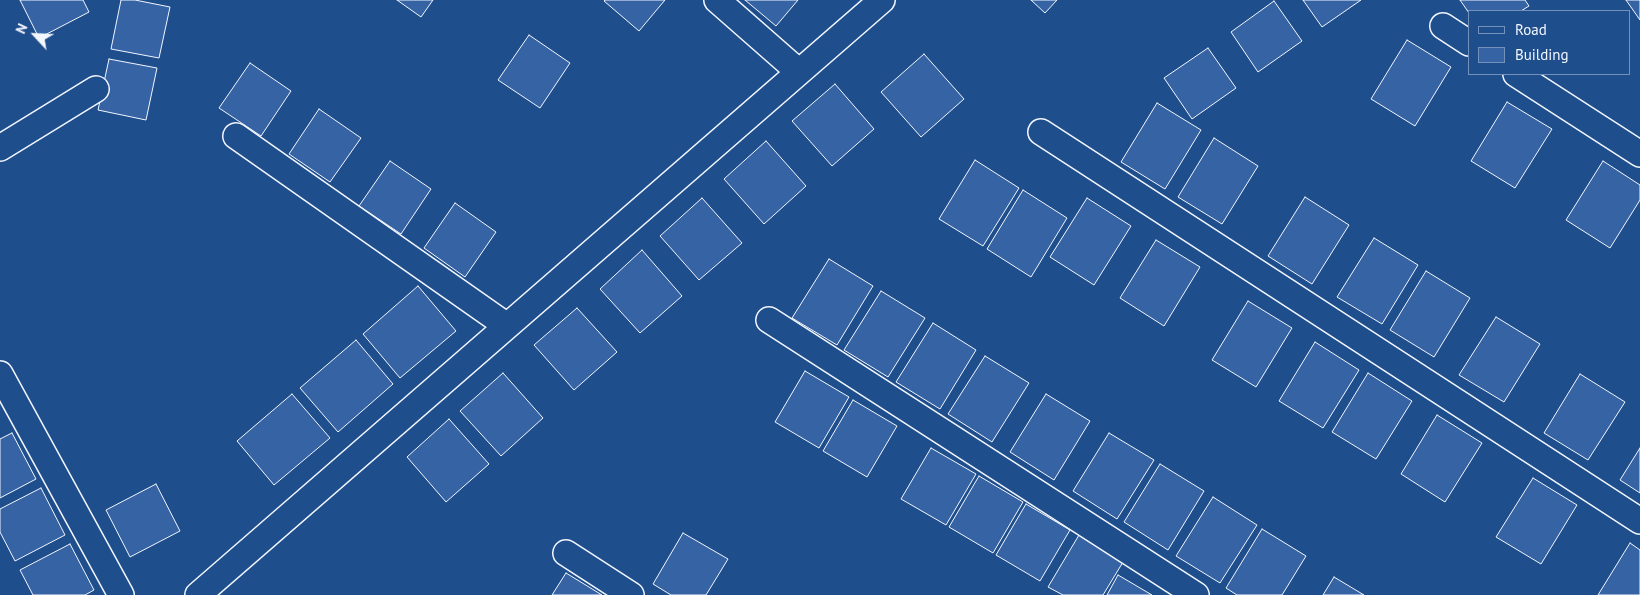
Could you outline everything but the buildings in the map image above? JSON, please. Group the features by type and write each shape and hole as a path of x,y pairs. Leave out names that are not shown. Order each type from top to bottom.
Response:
{"street":[{"path":"717,0 799,72"},
{"path":"198,595 882,0"},
{"path":"1443,26 1468,42"},
{"path":"1518,75 1640,154"},
{"path":"0,148 96,89"},
{"path":"1041,132 1640,521"},
{"path":"236,136 507,326"},
{"path":"769,320 1196,595"},
{"path":"0,374 121,595"},
{"path":"566,554 631,595"}]}
